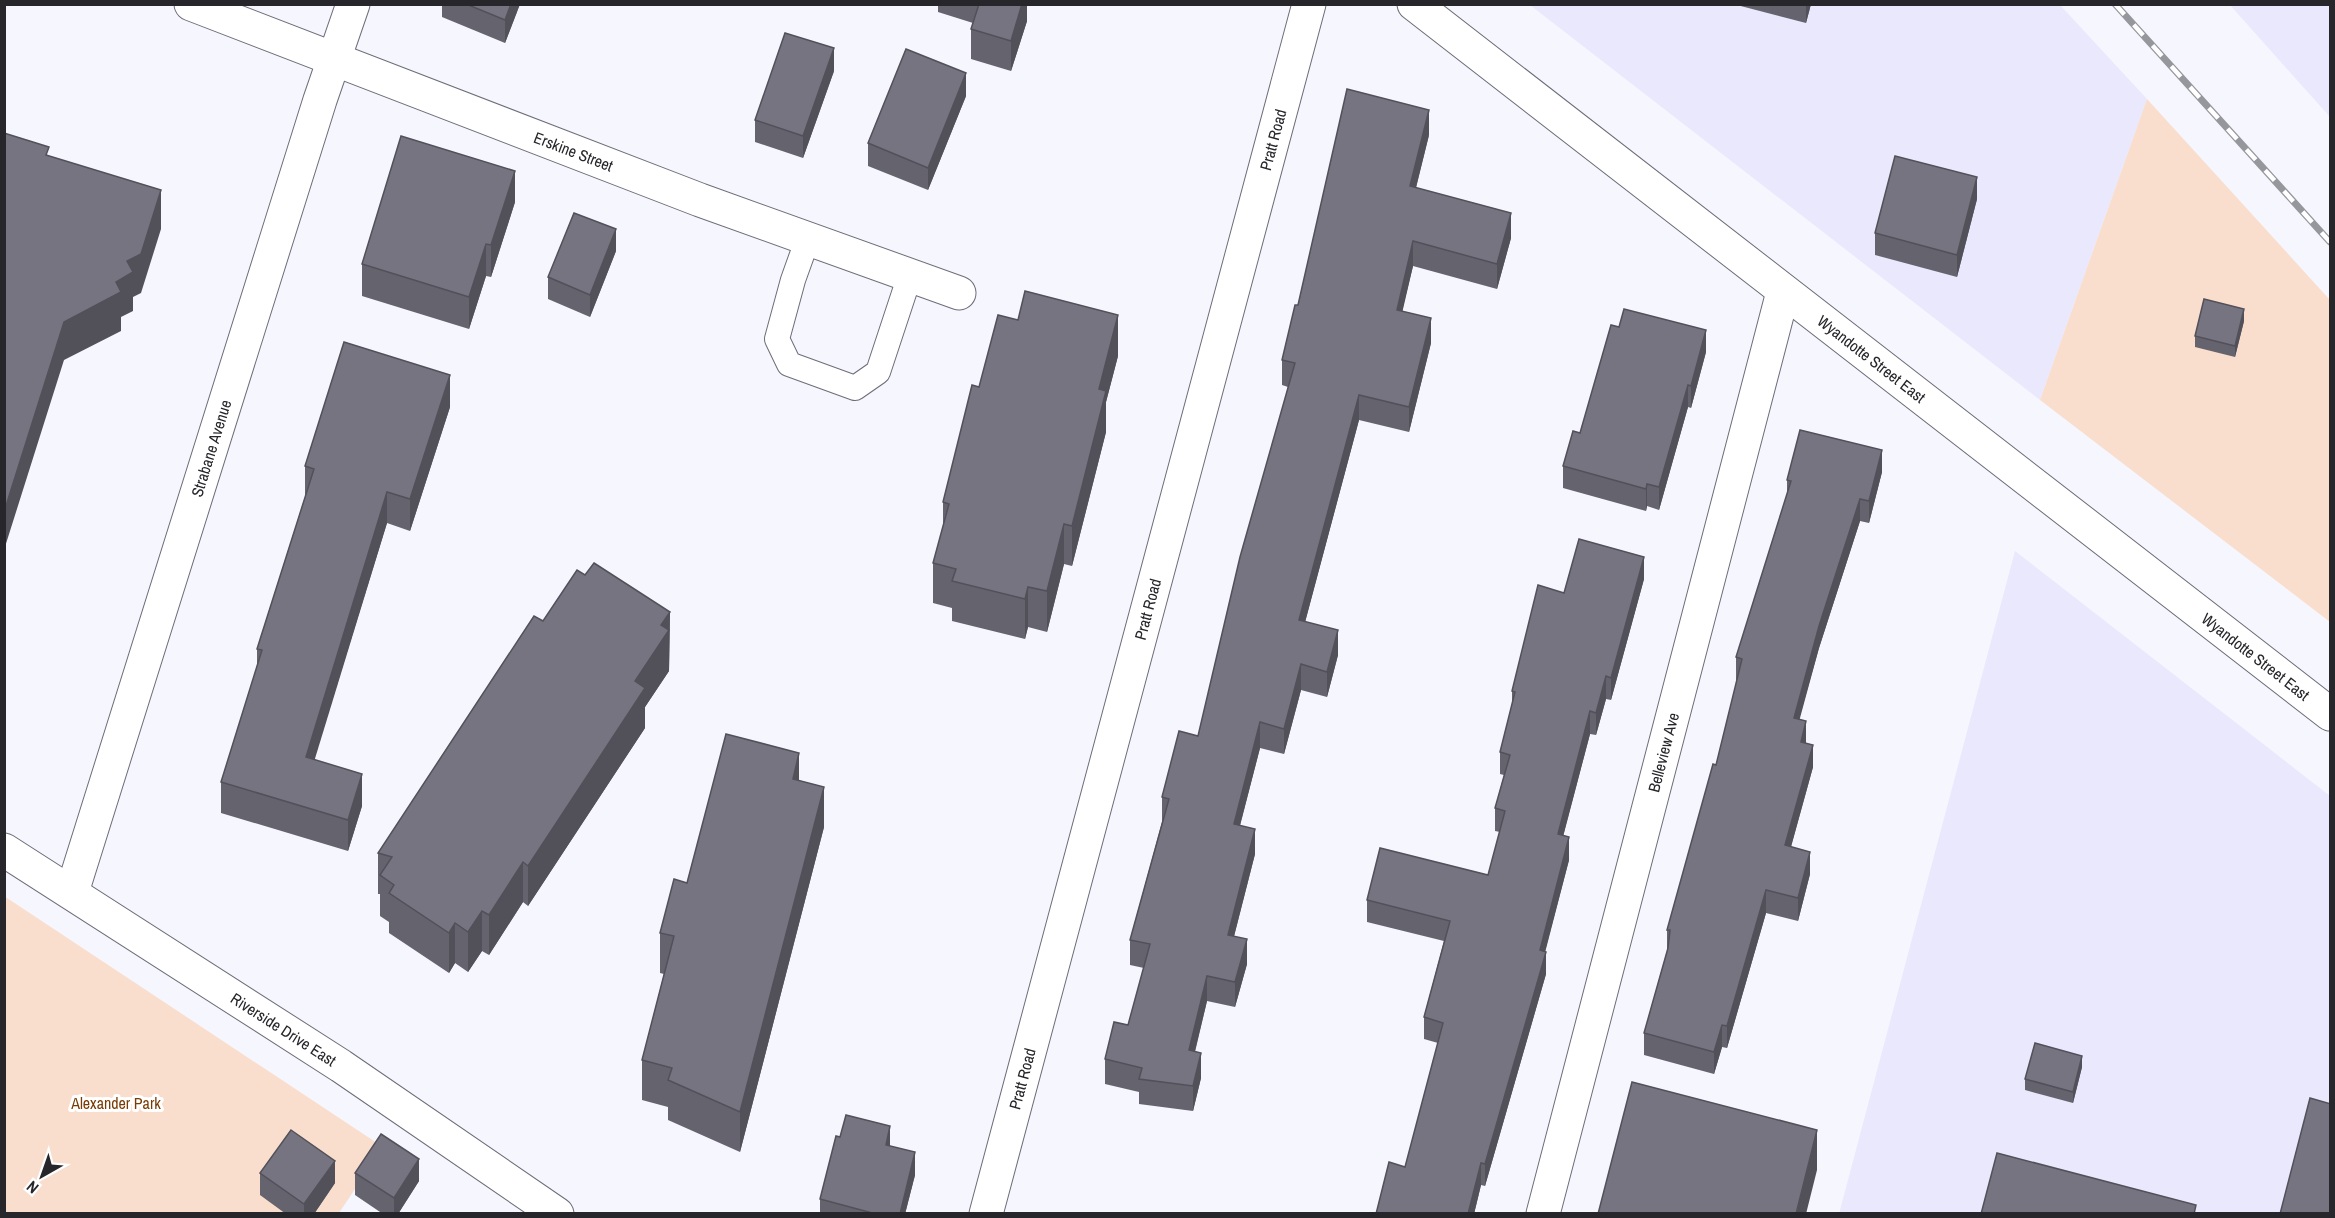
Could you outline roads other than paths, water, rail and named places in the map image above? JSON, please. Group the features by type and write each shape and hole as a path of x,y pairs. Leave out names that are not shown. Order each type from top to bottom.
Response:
{"street":[{"name":"Erskine Street","path":"191,4 700,200 959,293"},
{"name":"Strabane Avenue","path":"72,892 353,4"},
{"name":"Pratt Road","path":"986,1214 1309,4"},
{"name":"Wyandotte Street East","path":"1414,4 1783,292 2331,714"},
{"name":"Belleview Ave","path":"1543,1214 1783,292"},
{"name":"Riverside Drive East","path":"4,850 331,1060 557,1214"}],"lane":[{"path":"808,238 793,280 777,339 789,364 855,388 878,372 910,275"}],"railway":[{"path":"2115,4 2330,242"}],"park label":[{"name":"Alexander Park","path":"116,1103"}]}
